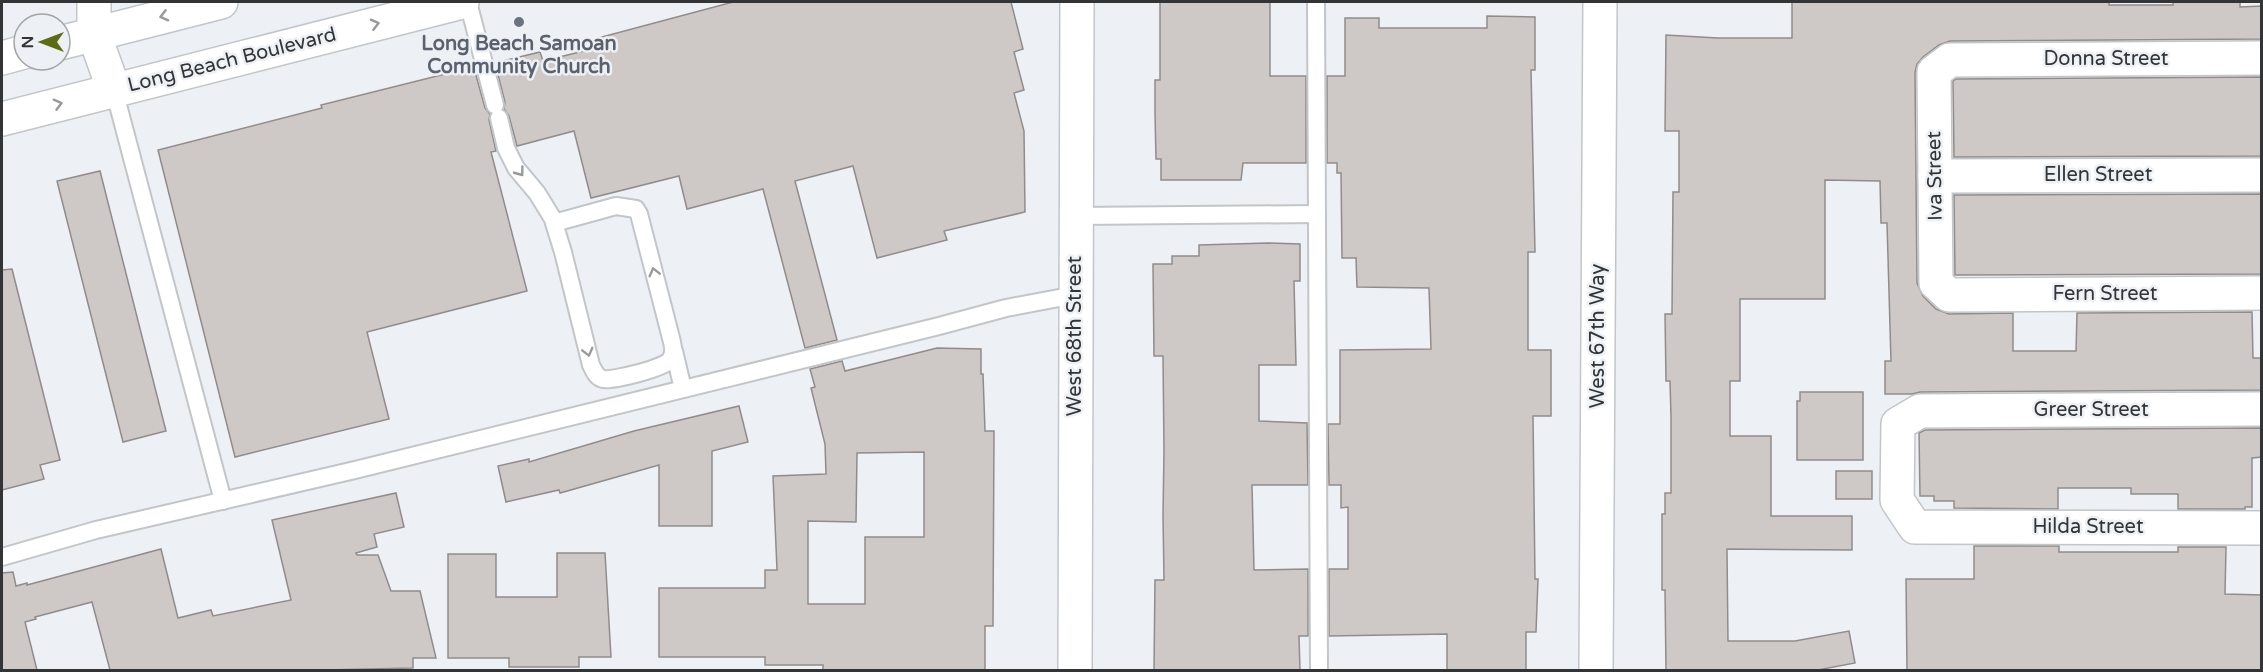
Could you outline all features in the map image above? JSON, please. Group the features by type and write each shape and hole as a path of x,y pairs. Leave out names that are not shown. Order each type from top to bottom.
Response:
{"street":[{"path":"94,2 94,34 114,90"},
{"path":"72,40 221,2"},
{"name":"Long Beach Boulevard","path":"2,119 462,2"},
{"name":"West 68th Street","path":"1075,670 1077,2"},
{"name":"West 67th Way","path":"1596,670 1600,2"},
{"name":"Donna Street","path":"1950,60 2262,58"},
{"name":"Iva Street","path":"1949,295 1936,283 1934,72 1950,60"},
{"name":"Ellen Street","path":"1935,176 2262,175"},
{"name":"Fern Street","path":"1949,295 2262,293"},
{"name":"Greer Street","path":"1916,527 1897,500 1898,424 1920,411 2262,409"},
{"name":"Hilda Street","path":"1916,527 2262,528"}],"lane":[{"path":"468,2 506,148 516,168 537,193 554,223 591,365 596,375 604,379 661,367 669,361 674,351"},
{"path":"1316,2 1319,670"},
{"path":"114,90 223,501"},
{"path":"554,223 616,206 636,209 683,389"},
{"path":"1075,216 1317,214"},
{"path":"2,557 96,530 683,389 1006,308 1075,295"}],"building":[{"path":"733,2 1011,2 1023,49 1014,52 1024,90 1014,93 1024,131 1025,212 944,231 947,240 877,258 853,166 795,181 837,340 805,348 763,189 687,209 679,176 591,198 574,131 517,146 509,116 504,109 505,102 495,63 540,52 543,61 600,47 598,38"},
{"path":"1160,2 1270,2 1270,76 1306,76 1306,163 1243,163 1241,180 1161,180 1161,159 1156,159 1155,114 1155,80 1160,80"},
{"path":"1792,2 2109,2 2109,5 2173,5 2173,2 2240,2 2240,7 2262,6 2262,39 1950,41 1939,45 1923,57 1917,64 1915,72 1917,283 1923,296 1936,309 1949,314 2013,313 2013,351 2076,351 2077,313 2252,312 2253,358 2262,358 2262,390 1885,394 1885,361 1891,361 1887,223 1881,223 1880,181 1825,180 1825,299 1740,299 1740,381 1730,381 1730,436 1771,436 1771,516 1852,516 1852,550 1727,549 1728,641 1795,641 1849,631 1855,663 1818,670 1666,670 1665,590 1662,590 1662,514 1665,514 1665,493 1671,493 1671,417 1670,381 1666,381 1665,314 1672,314 1673,192 1679,192 1679,131 1665,131 1666,35 1792,38"},
{"path":"1487,16 1535,17 1535,70 1531,70 1535,252 1528,252 1528,350 1551,350 1551,416 1533,416 1535,579 1538,579 1536,632 1526,632 1526,670 1447,670 1447,634 1329,636 1329,569 1348,569 1348,507 1341,508 1341,485 1329,485 1328,424 1340,424 1340,350 1431,349 1429,288 1357,287 1356,258 1342,258 1341,173 1337,173 1337,163 1327,163 1327,76 1345,76 1345,18 1379,18 1379,28 1487,28"},
{"path":"474,68 485,108 490,114 489,120 496,151 491,152 527,291 367,332 389,419 235,457 158,150 322,108 321,105"},
{"path":"2262,77 2262,156 1954,157 1953,81 1956,79"},
{"path":"100,171 166,431 123,442 57,181"},
{"path":"2262,194 2262,274 1955,275 1954,195"},
{"path":"1300,244 1300,281 1294,281 1296,365 1259,365 1259,421 1307,423 1308,485 1252,485 1254,570 1308,569 1308,636 1299,636 1300,670 1154,670 1155,580 1164,580 1164,451 1163,356 1154,356 1153,264 1172,264 1172,256 1199,256 1199,245"},
{"path":"12,269 60,460 40,465 44,479 2,490 2,270"},
{"path":"937,348 981,349 985,431 994,431 993,626 985,626 985,670 823,670 823,665 765,665 765,657 659,657 659,588 765,588 765,570 777,570 773,476 826,474 825,444 811,388 815,387 810,369 842,361 845,371","holes":["924,452 924,537 865,537 865,604 808,604 808,521 856,522 857,453"]},
{"path":"1800,392 1863,392 1863,460 1797,460 1797,401 1800,401"},
{"path":"739,406 748,442 712,451 712,526 659,526 659,465 560,493 559,490 506,502 498,466 529,459 529,462 634,431"},
{"path":"2262,428 2262,457 2252,458 2252,507 2245,507 2245,509 2178,509 2178,494 2131,494 2131,488 2058,488 2058,509 1954,508 1954,501 1934,501 1934,496 1920,496 1919,433 1925,430"},
{"path":"1836,471 1872,471 1872,499 1836,499"},
{"path":"396,493 404,527 374,534 377,547 356,553 357,555 378,555 391,591 420,591 436,658 413,658 413,668 110,670 92,602 35,617 36,619 25,622 37,670 2,670 2,573 13,572 16,586 27,583 27,585 161,549 178,618 211,610 213,616 291,600 272,520"},
{"path":"1974,546 2059,546 2059,552 2178,552 2178,547 2226,547 2225,594 2262,595 2262,670 1907,670 1906,579 1974,579"},
{"path":"557,553 605,553 611,657 579,657 579,667 509,667 509,658 448,658 448,554 496,554 496,597 557,597"}],"place":[{"name":"Long Beach Samoan Community Church","path":"519,22"}]}
